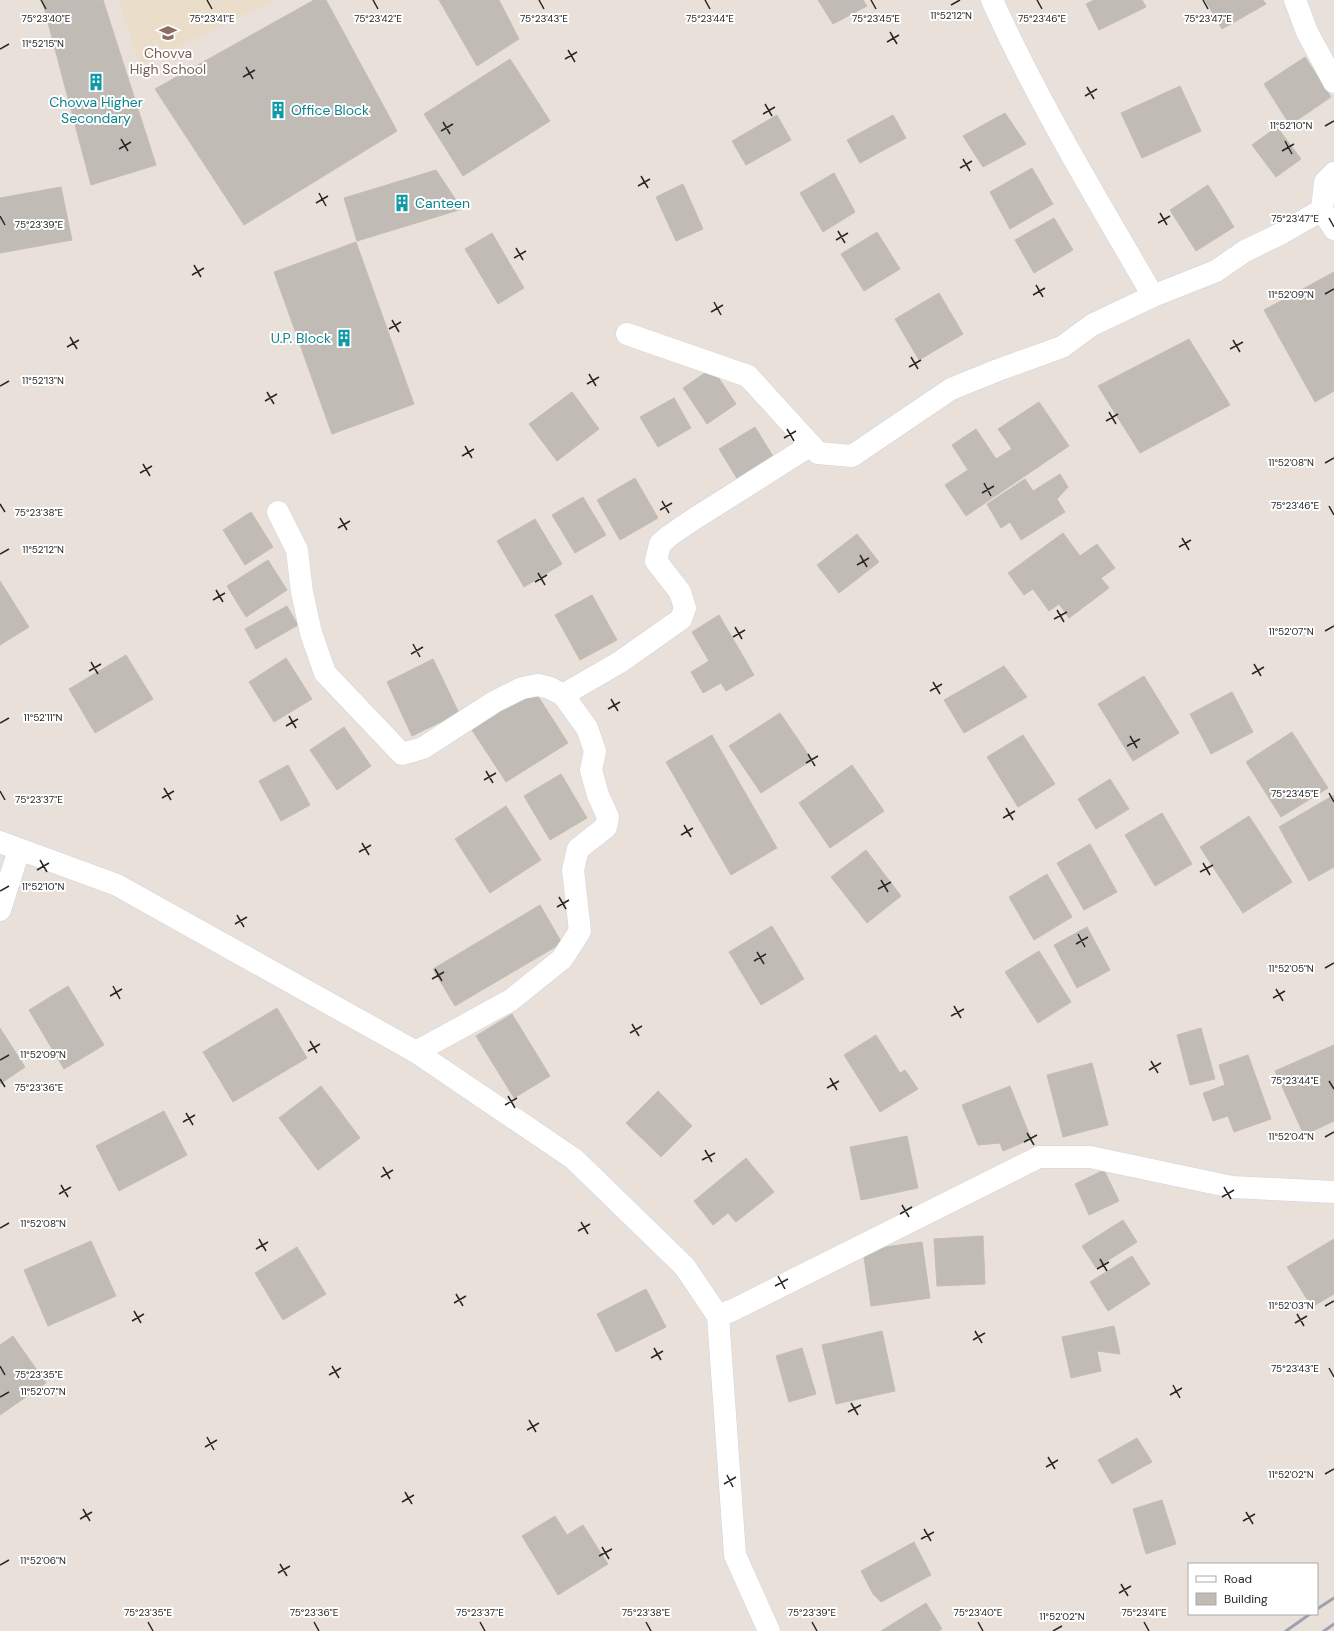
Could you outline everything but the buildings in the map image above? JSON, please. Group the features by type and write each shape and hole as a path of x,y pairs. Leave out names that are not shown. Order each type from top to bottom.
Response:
{"street":[{"path":"992,0 1016,52 1093,193 1153,296"},
{"path":"1295,0 1307,32 1334,82"},
{"path":"1334,173 1325,182 1322,210 1334,229"},
{"path":"627,334 748,376 818,453 852,456 951,389 1062,346 1092,325 1153,296 1216,271 1245,251 1280,234 1322,210"},
{"path":"563,695 620,662 681,620 685,608 680,592 656,561 660,544 694,519 811,445"},
{"path":"278,512 297,550 302,592 311,633 325,673 402,754 423,748 494,702 522,688 538,685 550,688 563,695 587,728 595,751 591,770 598,795 608,817 606,827 578,849 573,870 580,931 562,960 511,1000 416,1052"},
{"path":"0,910 10,846 117,885 416,1052 574,1159 685,1267 718,1316 736,1555 769,1631"},
{"path":"718,1316 740,1307 1039,1157 1090,1157 1232,1187 1334,1192"}],"shaded area":[{"name":"Chovva High School","path":"118,0 275,0 140,66"}],"railway":[{"path":"1318,1608 1334,1598"},
{"path":"1286,1631 1309,1615"},
{"path":"1324,1631 1334,1624"}],"place":[{"name":"Chovva High School","path":"168,33"},
{"name":"Chovva Higher Secondary","path":"96,82"},
{"name":"Office Block","path":"278,110"},
{"name":"Canteen","path":"402,203"},
{"name":"U.P. Block","path":"344,338"}]}
